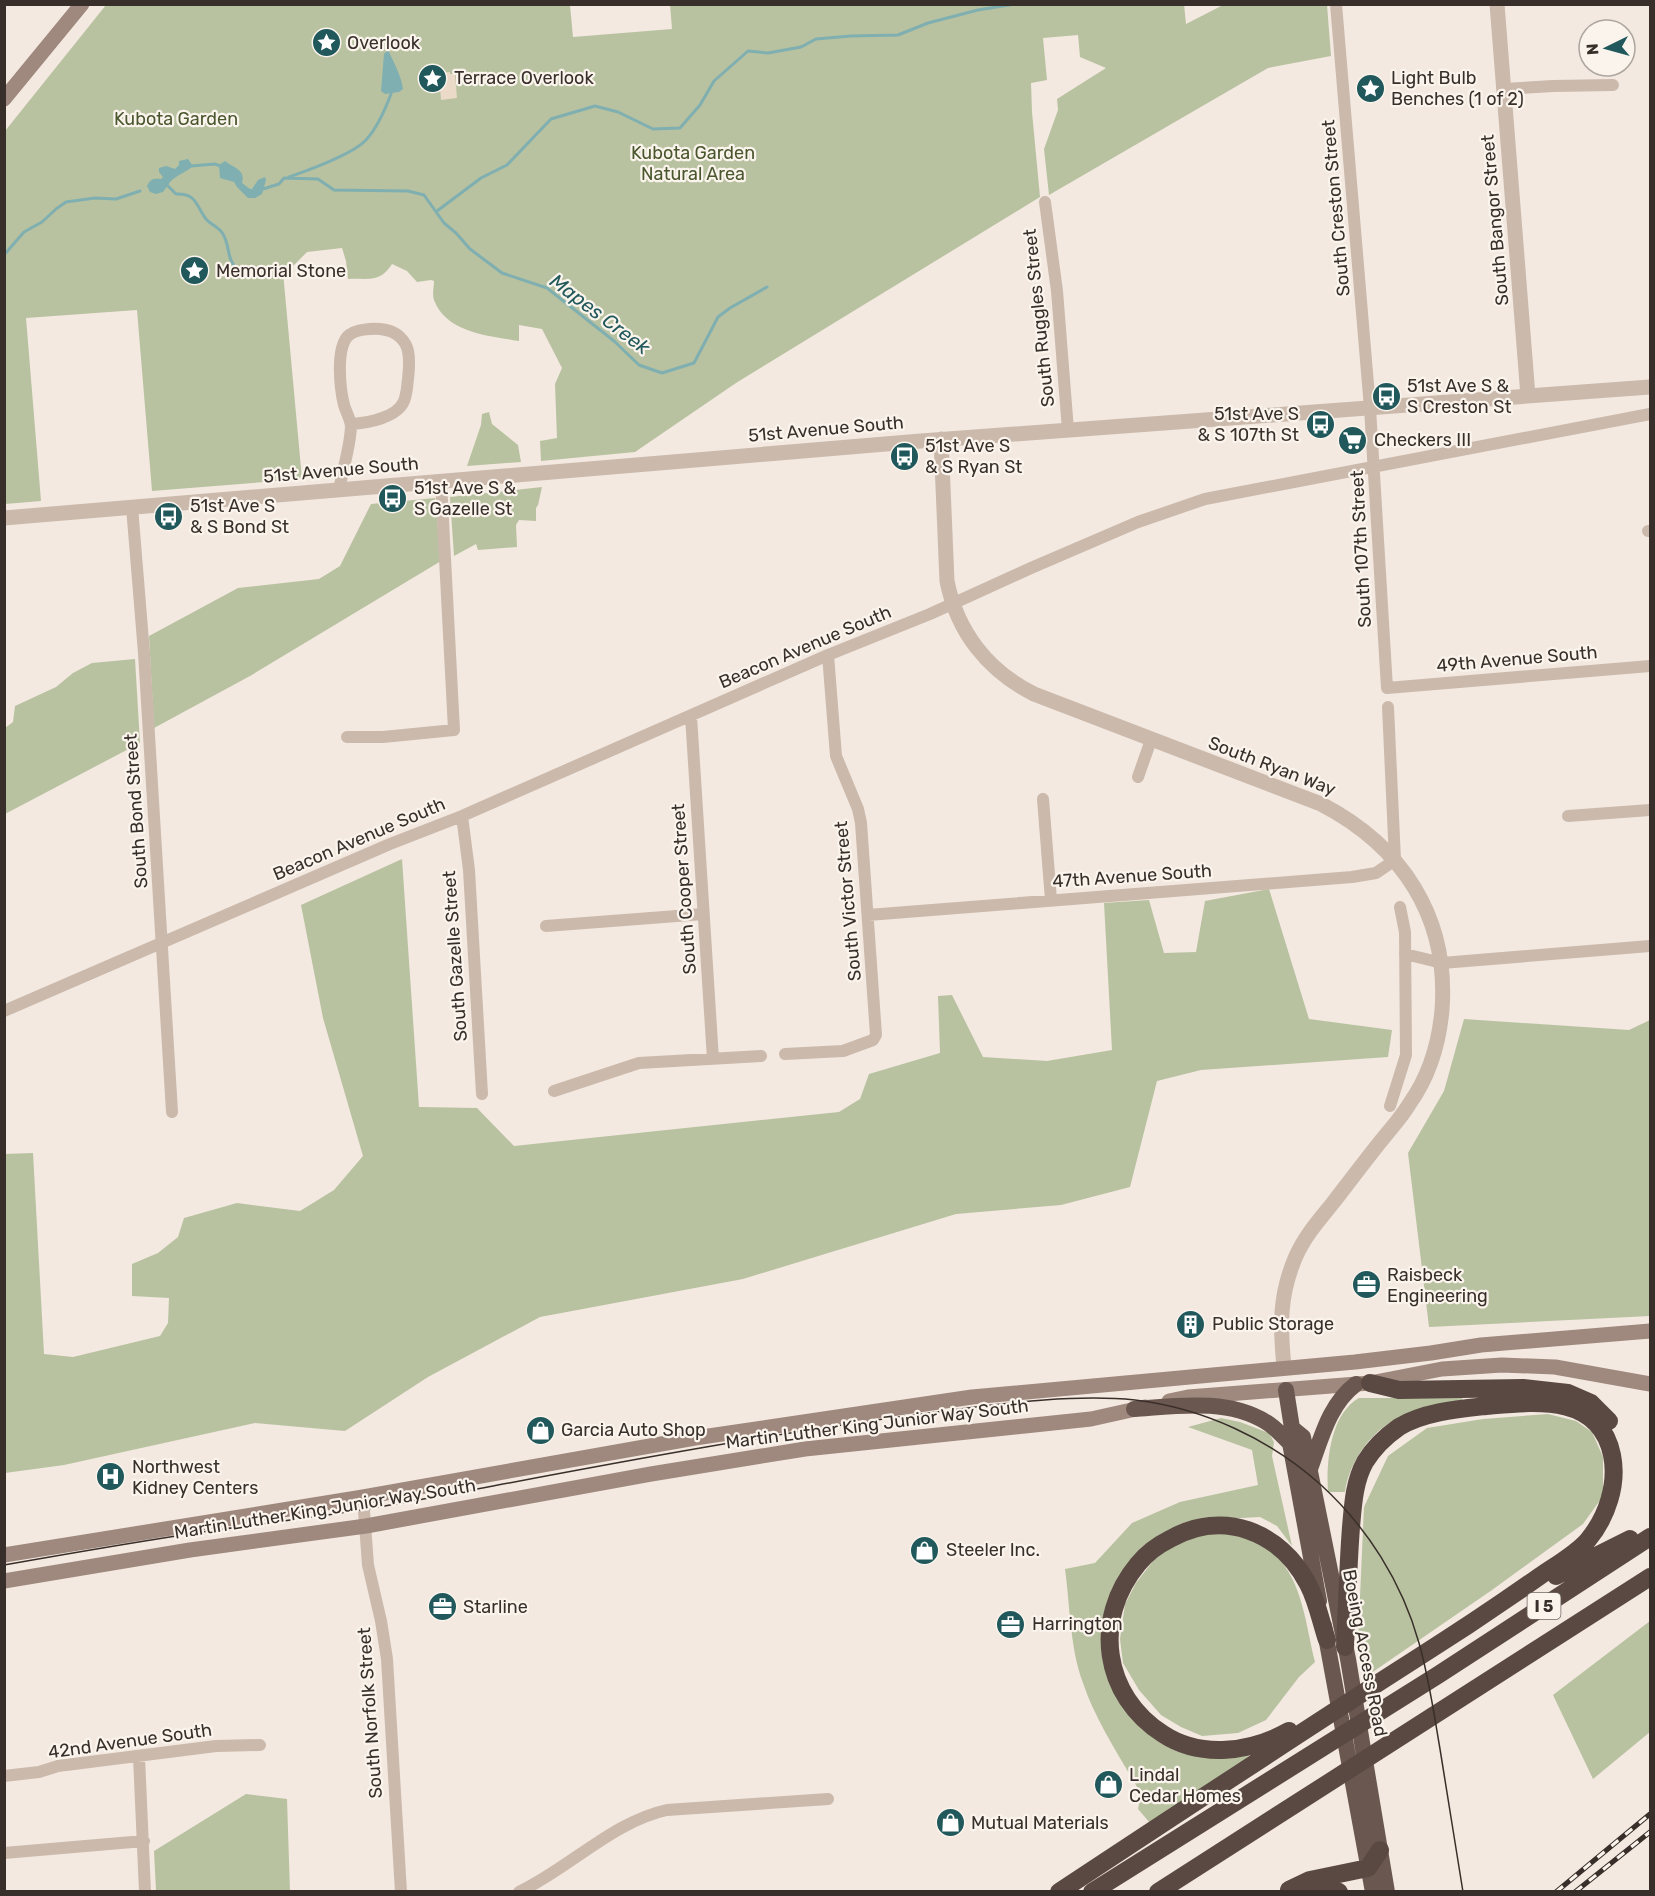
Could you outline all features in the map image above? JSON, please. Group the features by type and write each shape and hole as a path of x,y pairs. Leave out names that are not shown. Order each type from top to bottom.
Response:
{"highway":[{"path":"1059,1892 1494,1609 1586,1542 1608,1525 1620,1508 1624,1482 1624,1458 1613,1426 1591,1403 1568,1393 1545,1390 1399,1390 1363,1383 1344,1394 1329,1418 1310,1470"},
{"name":"Boeing Access Road","path":"1286,1390 1291,1436 1373,1892"},
{"path":"1346,1653 1348,1564 1357,1481 1366,1460 1376,1448 1399,1427 1409,1422 1441,1413 1534,1402 1566,1406 1589,1416 1599,1426 1609,1442 1614,1471 1609,1503 1598,1526 1586,1542"},
{"path":"1134,1410 1185,1405 1240,1411 1291,1436"},
{"name":"Boeing Access Road","path":"1291,1436 1303,1437 1310,1470 1346,1653 1387,1892"},
{"path":"1327,1640 1308,1585 1282,1550 1272,1542 1246,1529 1220,1526 1193,1529 1179,1534 1139,1562 1117,1598 1113,1613 1110,1648 1116,1676 1141,1718 1171,1739 1202,1749 1239,1749 1283,1734 1383,1680"},
{"path":"1494,1609 1650,1528"},
{"name":"I 5","path":"1092,1892 1410,1693 1650,1537"},
{"name":"I 5","path":"1158,1892 1650,1577"},
{"path":"1285,1891 1310,1880 1368,1868 1380,1850"},
{"path":"1285,1891 1321,1888 1339,1892"}],"main road":[{"path":"4,99 82,4"},
{"name":"Martin Luther King Junior Way South","path":"4,1556 363,1497 695,1438 972,1397 1355,1362 1481,1345 1650,1331"},
{"name":"Martin Luther King Junior Way South","path":"4,1581 190,1550 366,1526 651,1474 805,1449 1091,1419 1188,1397 1363,1383 1442,1369 1502,1365 1556,1367 1650,1384"},
{"name":"Boeing Access Road","path":"1284,1367 1286,1390"}],"street":[{"name":"South Creston Street","path":"1336,4 1370,408"},
{"name":"South Bangor Street","path":"1497,4 1528,396"},
{"path":"1504,89 1613,85"},
{"name":"South Ruggles Street","path":"1045,202 1057,291 1068,430"},
{"path":"339,490 351,424 340,377 346,338 365,330 391,331 401,338 408,350 409,369 404,402 382,418 368,423 351,424"},
{"name":"51st Avenue South","path":"4,518 1068,430 1528,396 1650,390"},
{"name":"South 107th Street","path":"1370,408 1380,548 1386,688"},
{"name":"Beacon Avenue South","path":"4,1011 390,844 462,816 1138,522 1205,499 1650,414"},
{"name":"South Ryan Way","path":"941,440 947,581 954,608 974,645 994,667 1027,690 1321,804 1346,817 1395,860 1425,908 1436,936 1442,963 1443,985 1436,1046 1422,1083 1411,1103 1314,1226 1297,1255 1289,1275 1281,1308 1280,1330 1284,1367"},
{"path":"347,737 383,737 454,730 441,482"},
{"name":"South Bond Street","path":"132,507 143,644 172,1112"},
{"name":"South Victor Street","path":"785,1054 843,1051 873,1040 876,1035 861,823 858,809 836,754 828,655"},
{"name":"49th Avenue South","path":"1386,688 1650,666"},
{"path":"1388,707 1395,860"},
{"name":"South Cooper Street","path":"691,716 713,1059"},
{"path":"1138,777 1151,740"},
{"path":"1043,799 1051,900"},
{"path":"1568,816 1650,810"},
{"name":"South Gazelle Street","path":"462,816 469,870 482,1094"},
{"name":"47th Avenue South","path":"868,915 1352,877 1376,873 1395,860"},
{"path":"1390,1106 1406,1055 1406,954 1400,907"},
{"path":"546,926 703,914"},
{"path":"1406,954 1442,963 1650,946"},
{"path":"554,1091 639,1063 761,1056"},
{"name":"South Norfolk Street","path":"363,1497 368,1564 387,1659 401,1892"},
{"name":"42nd Avenue South","path":"4,1776 39,1772 58,1766 216,1746 260,1745"},
{"path":"139,1757 146,1892"},
{"path":"519,1892 623,1828 654,1813 679,1809 828,1799"},
{"path":"4,1853 144,1841"}],"green space":[{"path":"670,4 1184,4 1186,24 1223,5 1327,5 1331,56 1268,68 1049,195 1044,149 1058,110 1057,99 1106,68 1080,57 1078,35 1043,38 1047,80 1031,83 1040,197 736,383 635,452 541,461 540,441 557,438 555,384 562,368 542,329 519,325 519,341 470,331 448,320 440,311 433,298 434,281 417,282 407,271 392,264 378,277 348,279 342,248 307,252 283,272 302,479 152,491 137,310 26,318 41,501 5,504 5,131 106,5 570,5 573,37 672,29"},
{"path":"489,412 492,424 518,445 521,462 467,466 481,425 482,414"},
{"path":"542,487 536,508 536,521 519,520 516,525 517,547 478,550 476,544 454,556 450,497"},
{"path":"435,498 441,561 250,676 154,728 149,636 238,588 319,579 340,566 371,504"},
{"path":"135,659 140,743 5,814 5,728 13,722 15,706 56,687 73,673 92,663"},
{"path":"402,859 419,1107 477,1108 514,1146 839,1112 860,1099 869,1074 940,1053 938,996 952,995 983,1057 1047,1061 1112,1050 1104,903 1149,900 1164,953 1196,952 1205,901 1269,889 1309,1019 1392,1030 1388,1057 1201,1070 1157,1081 1130,1187 1061,1205 956,1214 743,1279 540,1317 428,1377 345,1431 255,1423 64,1465 5,1473 4,1154 33,1153 44,1354 73,1357 160,1336 168,1323 169,1298 132,1296 132,1264 158,1253 178,1237 184,1218 237,1203 300,1211 334,1190 363,1156 323,1018 301,905"},
{"path":"1464,1019 1629,1030 1650,1020 1650,1316 1429,1327 1408,1153 1444,1091"},
{"path":"1359,1398 1462,1398 1463,1401 1412,1413 1388,1424 1370,1439 1356,1459 1345,1492 1328,1492 1329,1454 1336,1427 1349,1405"},
{"path":"1548,1414 1576,1421 1592,1432 1603,1457 1603,1496 1583,1524 1364,1678 1358,1642 1364,1507 1388,1456 1427,1428 1483,1419"},
{"path":"1221,1418 1240,1422 1269,1433 1274,1442 1272,1456 1292,1546 1277,1526 1260,1517 1204,1520 1156,1540 1104,1643 1146,1726 1249,1753 1249,1756 1234,1769 1150,1823 1138,1809 1141,1794 1102,1726 1083,1683 1073,1641 1065,1569 1095,1563 1132,1523 1180,1502 1258,1485 1252,1450 1188,1427"},
{"path":"1235,1532 1275,1555 1292,1578 1302,1605 1315,1662 1299,1677 1266,1720 1238,1733 1202,1736 1161,1715 1139,1690 1123,1663 1120,1639 1125,1604 1136,1583 1153,1561 1169,1548 1197,1536"},
{"path":"1650,1621 1650,1732 1593,1779 1553,1695"},
{"path":"246,1794 287,1799 290,1891 156,1891 154,1851"}],"shaded area":[{"path":"450,72 450,74 455,74 457,98 441,100 439,73"}],"water":[{"path":"388,50 403,89 399,92 385,94 381,91 384,54"},
{"path":"188,159 193,166 191,168 172,180 163,192 156,194 150,192 147,186 149,182 163,177 159,168 166,166 175,169 179,161"},
{"path":"225,161 238,169 243,178 242,183 250,189 258,180 265,177 262,194 255,198 248,198 234,182 220,178 219,165"}],"waterway":[{"path":"437,211 481,178 507,165 551,119 595,106 618,112 653,129 680,128 700,105 714,81 748,51 768,53 801,47 816,39 898,35 928,23 978,10 1015,4"},
{"path":"289,177 330,162 359,146 378,124 391,94"},
{"name":"Mapes Creek","path":"191,166 215,164 220,166"},
{"name":"Mapes Creek","path":"263,189 279,184 284,178 318,179 334,190 408,191 424,195 444,223 470,249 502,273 547,288 614,341 639,365 662,373 694,363 718,317 767,287"},
{"path":"165,183 176,194 192,198 206,219 221,232 232,262 239,272"},
{"name":"Mapes Creek","path":"4,255 24,232 42,222 66,202 95,198 116,199 140,191"}],"tram line":[{"path":"4,1565 183,1535 377,1507 706,1447 866,1421 1055,1399 1109,1398 1160,1404 1210,1418 1280,1453 1301,1468 1338,1501 1368,1537 1381,1557 1403,1598 1423,1656 1463,1892"}],"railway":[{"path":"1556,1892 1650,1814"},
{"path":"1575,1892 1650,1832"}],"place":[{"name":"Overlook","path":"326,43"},
{"name":"Terrace Overlook","path":"433,78"},
{"name":"Light Bulb Benches (1 of 2)","path":"1370,88"},
{"name":"Memorial Stone","path":"195,271"},
{"name":"51st Ave S & S Creston St","path":"1386,396"},
{"name":"51st Ave S & S 107th St","path":"1320,424"},
{"name":"Checkers III","path":"1353,440"},
{"name":"51st Ave S & S Ryan St","path":"904,456"},
{"name":"51st Ave S & S Gazelle St","path":"393,498"},
{"name":"51st Ave S & S Bond St","path":"169,516"},
{"name":"Raisbeck Engineering","path":"1366,1285"},
{"name":"Public Storage","path":"1191,1324"},
{"name":"Garcia Auto Shop","path":"540,1430"},
{"name":"Northwest Kidney Centers","path":"111,1477"},
{"name":"Steeler Inc.","path":"925,1550"},
{"name":"Starline","path":"442,1607"},
{"name":"Harrington","path":"1011,1624"},
{"name":"Lindal Cedar Homes","path":"1108,1785"},
{"name":"Mutual Materials","path":"950,1823"}],"park label":[{"name":"Kubota Garden","path":"176,119"},
{"name":"Kubota Garden Natural Area","path":"693,163"}]}
